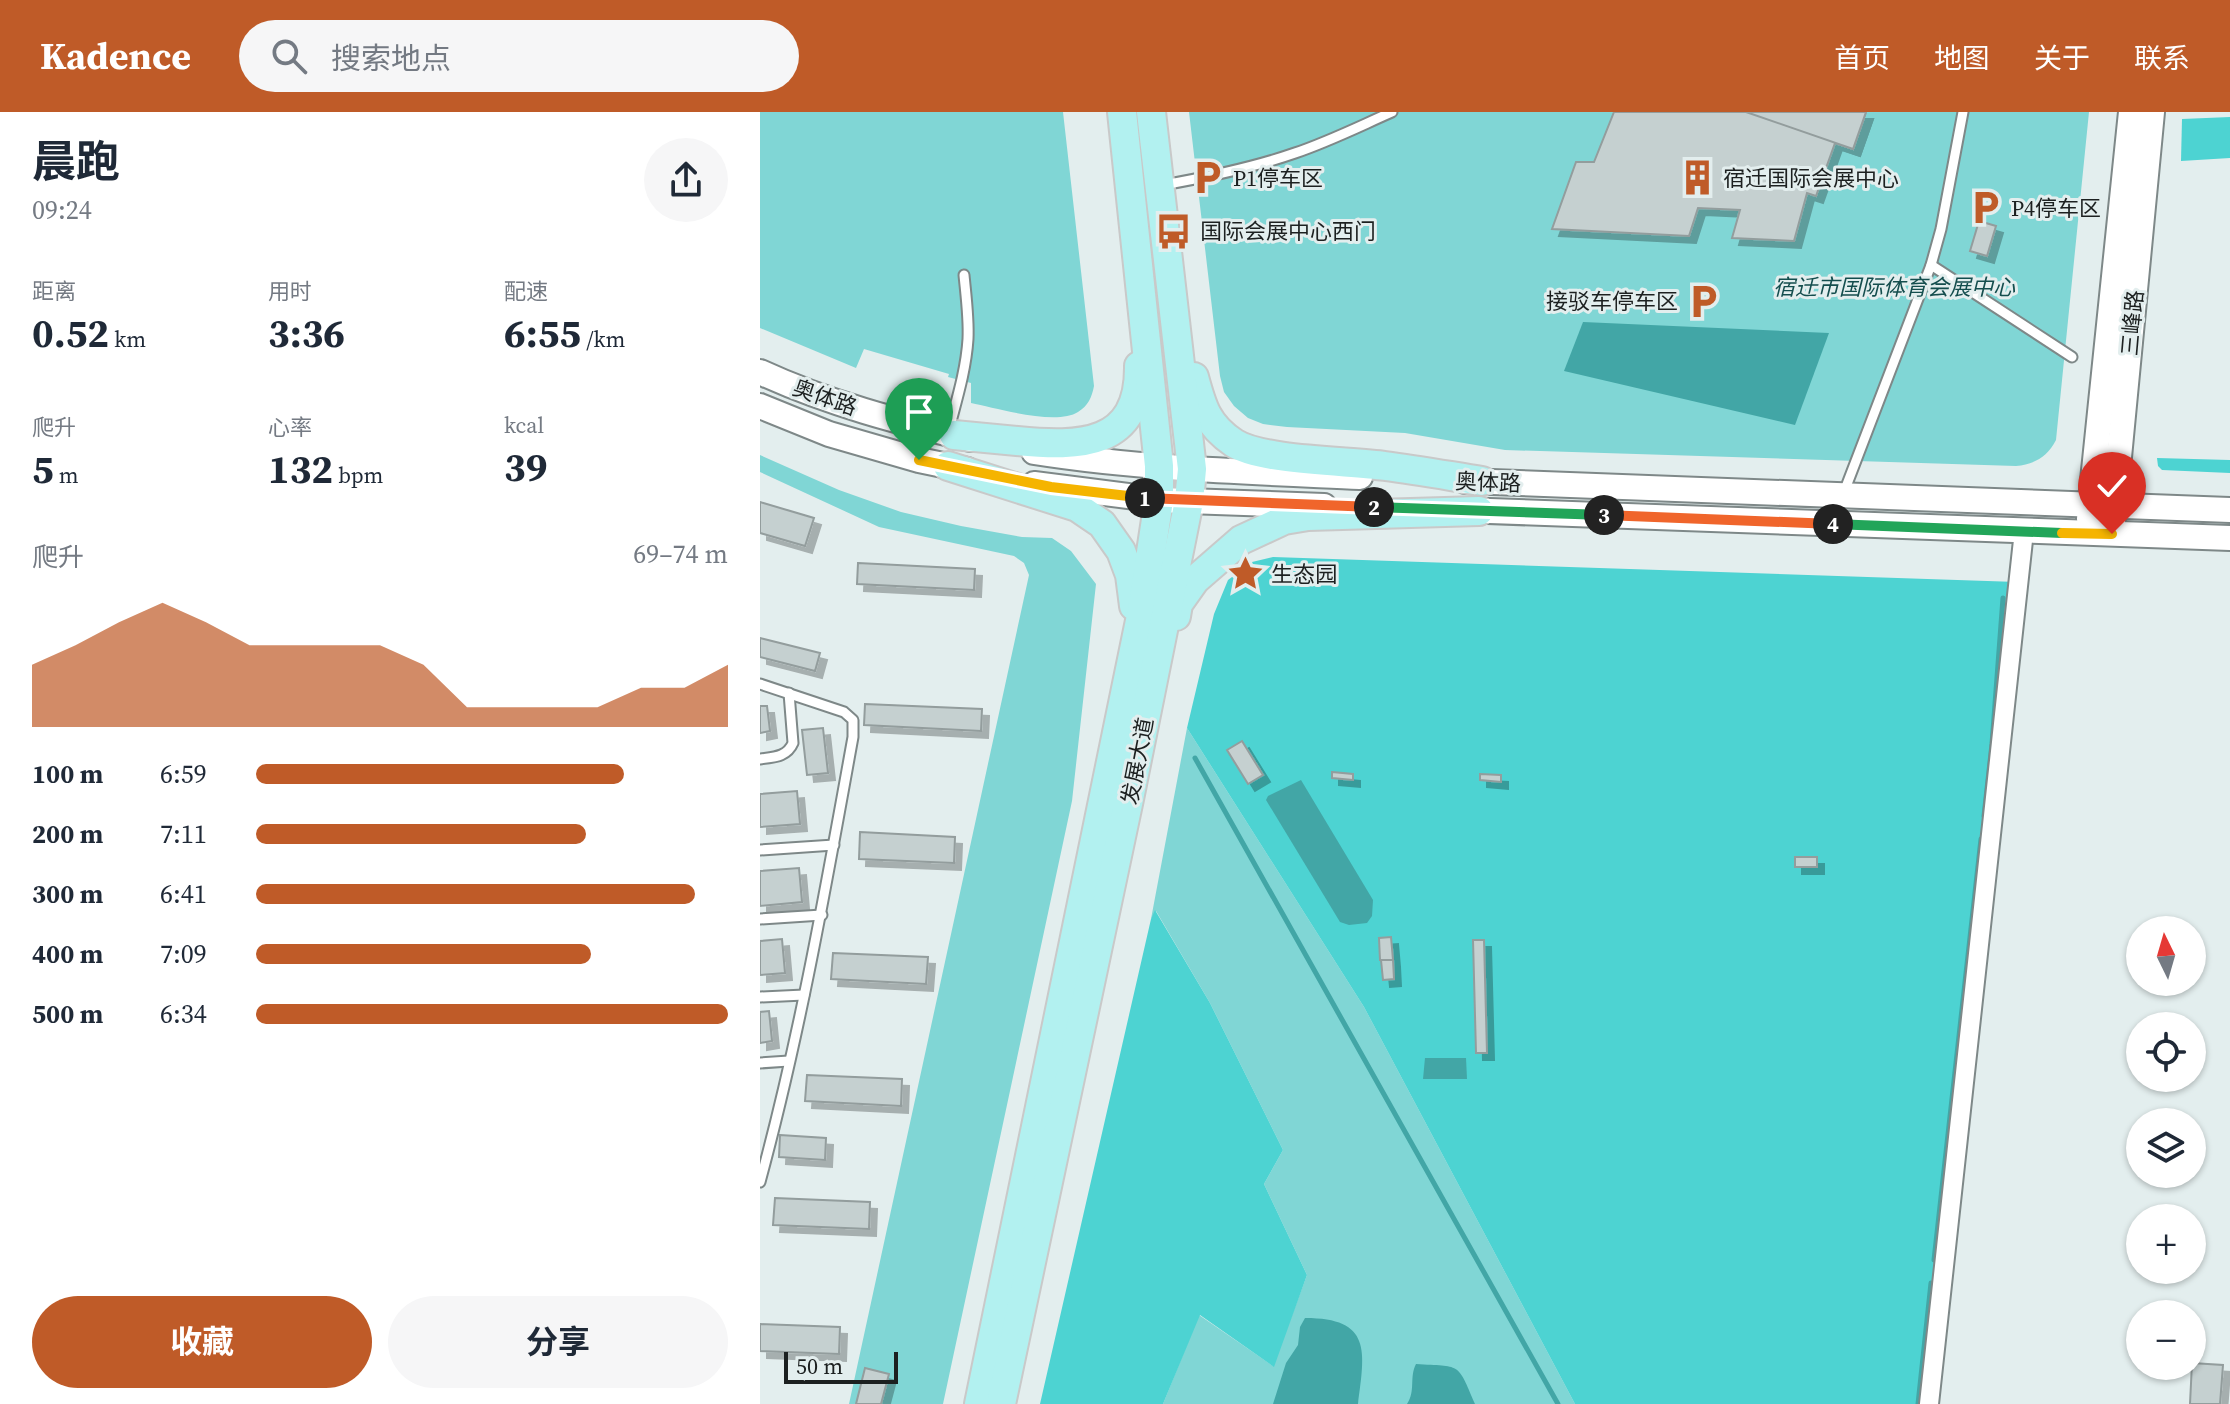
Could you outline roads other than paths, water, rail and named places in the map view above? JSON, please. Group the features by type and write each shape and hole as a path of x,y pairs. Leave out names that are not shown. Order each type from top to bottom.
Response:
{"main road":[{"name":"发展大道","path":"1001,1404 1117,796 1159,500 1159,466 1122,112"},
{"name":"发展大道","path":"979,1404 1117,796 1189,501 1192,469 1151,112"},
{"name":"三峰路","path":"2103,505 2131,112"},
{"name":"三峰路","path":"2100,534 2152,112"},
{"path":"951,434 1055,445 1085,442 1117,428 1135,398 1139,373 1138,261"},
{"path":"1168,262 1199,399 1210,423 1236,444 1266,454 1384,466 1482,481"},
{"name":"奥体路","path":"760,372 832,402 910,425 1011,449 1090,461 1192,469 2230,510"},
{"name":"奥体路","path":"760,406 829,434 919,460 1051,487 1159,500 2230,538"},
{"path":"948,466 1077,507 1102,524 1121,551 1130,575 1134,604 1117,796"},
{"path":"1117,796 1157,696 1178,604 1195,580 1241,540 1284,520 1308,516 1479,511"}],"street":[{"path":"1929,1404 2024,531"}],"lane":[{"path":"1159,185 1270,161 1392,112"},
{"path":"1843,495 1931,265 1941,229 1963,112"},
{"path":"1931,265 2072,357"},
{"path":"951,434 967,347 964,275"},
{"path":"760,684 844,712 853,720 853,737 822,915 760,1182"},
{"path":"760,759 784,755 790,750 793,743 789,693"},
{"path":"760,850 834,845"},
{"path":"760,919 822,915"},
{"path":"760,997 804,995"},
{"path":"760,1063 789,1061"},
{"path":"760,1139 772,1138"}],"waterway":[{"path":"1984,816 2003,598"},
{"path":"1195,758 1558,1404"},
{"path":"1934,1260 1981,839"},
{"path":"1918,1404 1931,1283"}],"place":[{"name":"P1停车区","path":"1207,178"},
{"name":"宿迁国际会展中心","path":"1697,178"},
{"name":"P4停车区","path":"1985,208"},
{"name":"国际会展中心西门","path":"1174,231"},
{"name":"接驳车停车区","path":"1704,301"},
{"name":"生态园","path":"1245,574"}],"park label":[{"name":"宿迁市国际体育会展中心","path":"1894,287"}]}
